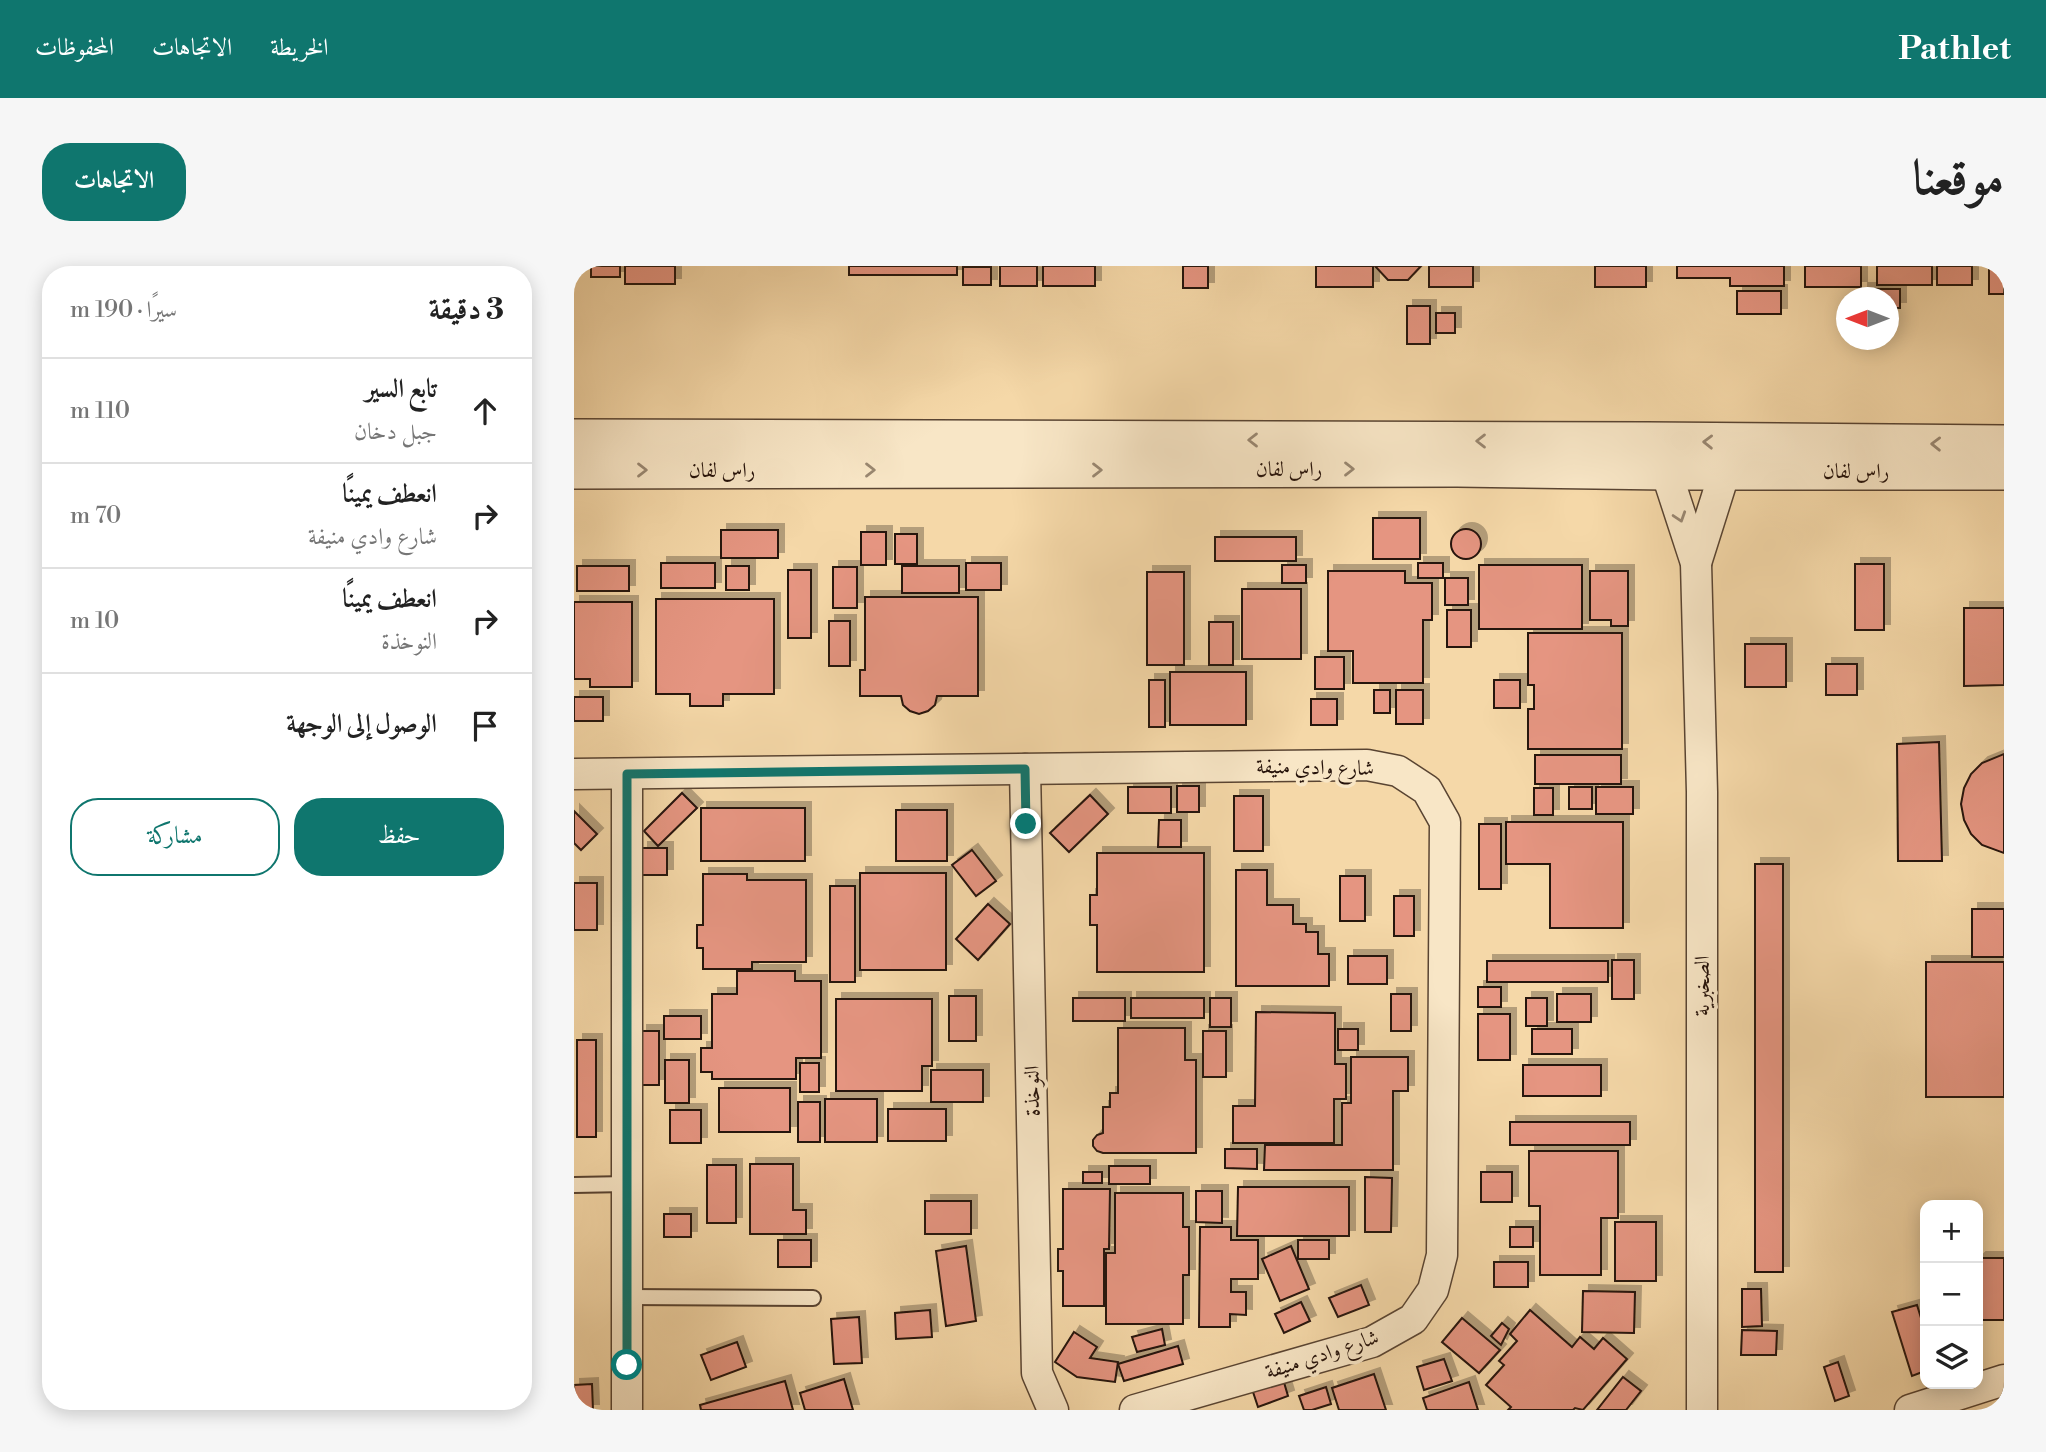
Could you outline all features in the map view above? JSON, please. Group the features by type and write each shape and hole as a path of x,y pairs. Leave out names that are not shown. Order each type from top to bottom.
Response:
{"street":[{"name":"راس لفان","path":"574,438 2004,444"},
{"name":"راس لفان","path":"574,470 1457,468 2004,471"},
{"name":"الصخبرية","path":"1666,471 1696,562 1702,792 1702,1410"},
{"name":"الصخبرية","path":"1696,562 1725,471"},
{"name":"شارع وادي منيفة","path":"574,774 1367,765 1398,771 1427,790 1444,822 1441,1255 1433,1290 1413,1318 1372,1342 1135,1410"},
{"name":"النوخذة","path":"1025,769 1037,1373 1053,1410"},
{"path":"627,774 627,1410"},
{"path":"1910,1410 2004,1380"}],"lane":[{"path":"574,1185 627,1184"},
{"path":"627,1297 813,1298"}],"building":[{"path":"591,266 620,266 620,277 591,277"},
{"path":"625,266 675,266 675,284 625,284"},
{"path":"849,266 957,266 957,275 849,275"},
{"path":"1000,266 1037,266 1037,286 1000,286"},
{"path":"1043,266 1095,266 1095,286 1043,286"},
{"path":"1183,266 1208,266 1208,288 1183,288"},
{"path":"1316,266 1373,266 1373,287 1316,287"},
{"path":"1375,266 1421,266 1408,280 1388,280"},
{"path":"1429,266 1473,266 1473,287 1429,287"},
{"path":"1595,266 1646,266 1646,287 1595,287"},
{"path":"1677,266 1784,266 1784,286 1730,286 1730,278 1677,278"},
{"path":"1805,266 1861,266 1861,287 1805,287"},
{"path":"1877,266 1932,266 1932,285 1877,285"},
{"path":"1937,266 1972,266 1972,285 1937,285"},
{"path":"1989,266 2004,266 2004,294 1989,294"},
{"path":"963,267 991,267 991,285 963,285"},
{"path":"1737,291 1781,291 1781,314 1737,314"},
{"path":"1407,306 1430,306 1430,344 1407,344"},
{"path":"1436,313 1455,313 1455,333 1436,333"},
{"path":"1373,518 1420,518 1420,559 1373,559"},
{"path":"1466,529 1477,533 1481,544 1477,555 1466,559 1455,555 1451,544 1455,533"},
{"path":"721,530 778,530 778,558 721,558"},
{"path":"861,532 886,532 886,565 861,565"},
{"path":"895,534 917,534 917,564 895,564"},
{"path":"1215,537 1296,537 1296,561 1215,561"},
{"path":"661,563 715,563 715,588 661,588"},
{"path":"966,563 1001,563 1001,590 966,590"},
{"path":"1418,563 1443,563 1443,578 1418,578"},
{"path":"1855,564 1884,564 1884,630 1855,630"},
{"path":"1282,565 1306,565 1306,583 1282,583"},
{"path":"1479,565 1582,565 1582,629 1479,629"},
{"path":"577,566 629,566 629,591 577,591"},
{"path":"726,566 749,566 749,590 726,590"},
{"path":"902,566 959,566 959,593 902,593"},
{"path":"833,567 857,567 857,608 833,608"},
{"path":"788,570 811,570 811,638 788,638"},
{"path":"1328,571 1405,571 1405,583 1432,583 1432,620 1423,620 1423,683 1353,683 1353,651 1328,651"},
{"path":"1590,571 1628,571 1628,626 1611,626 1611,620 1590,620"},
{"path":"1147,572 1184,572 1184,665 1147,665"},
{"path":"1445,578 1468,578 1468,605 1445,605"},
{"path":"1242,589 1301,589 1301,659 1242,659"},
{"path":"865,597 978,597 978,696 937,696 935,705 919,714 903,705 901,696 860,696 860,670 865,670"},
{"path":"656,599 774,599 774,694 723,694 723,706 690,706 690,694 656,694"},
{"path":"574,602 632,602 632,687 590,687 590,679 574,679"},
{"path":"1964,608 2004,608 2004,685 1964,686"},
{"path":"1447,610 1471,610 1471,647 1447,647"},
{"path":"829,621 850,621 850,666 829,666"},
{"path":"1209,622 1233,622 1233,665 1209,665"},
{"path":"1528,633 1622,633 1622,749 1528,749 1528,709 1534,709 1534,685 1528,685"},
{"path":"1745,644 1786,644 1786,687 1745,687"},
{"path":"1315,657 1344,657 1344,689 1315,689"},
{"path":"1826,664 1857,664 1857,695 1826,695"},
{"path":"1170,672 1246,672 1246,725 1170,725"},
{"path":"1149,680 1165,680 1165,727 1149,727"},
{"path":"1494,680 1520,680 1520,708 1494,708"},
{"path":"1374,690 1390,690 1390,713 1374,713"},
{"path":"1396,690 1423,690 1423,724 1396,724"},
{"path":"574,697 603,697 603,721 574,721"},
{"path":"1311,699 1337,699 1337,725 1311,725"},
{"path":"1939,742 1942,861 1898,861 1897,744"},
{"path":"2004,754 2004,853 1982,845 1971,834 1964,820 1961,804 1964,788 1971,774 1982,763"},
{"path":"1535,755 1621,755 1621,784 1535,784"},
{"path":"1177,786 1199,786 1199,812 1177,812"},
{"path":"1128,787 1171,787 1171,813 1128,813"},
{"path":"1569,787 1592,787 1592,809 1569,809"},
{"path":"1596,787 1633,787 1633,814 1596,814"},
{"path":"1534,788 1553,788 1553,815 1534,815"},
{"path":"682,793 697,808 658,846 644,831"},
{"path":"1090,795 1108,814 1069,852 1050,833"},
{"path":"1234,796 1263,796 1263,851 1234,851"},
{"path":"701,808 805,808 805,861 701,861"},
{"path":"896,810 947,810 947,861 896,861"},
{"path":"574,811 597,834 581,850 574,843"},
{"path":"1159,820 1181,820 1181,847 1158,847"},
{"path":"1506,822 1623,822 1623,928 1550,928 1550,864 1506,864"},
{"path":"1479,824 1501,824 1501,889 1479,889"},
{"path":"642,848 667,848 667,875 642,875"},
{"path":"972,850 996,881 976,896 952,865"},
{"path":"1097,853 1204,853 1204,972 1097,972 1097,925 1090,925 1090,895 1097,895"},
{"path":"1755,864 1783,864 1783,1272 1755,1272"},
{"path":"1236,870 1267,870 1267,905 1293,905 1293,924 1306,924 1306,932 1318,932 1318,954 1329,954 1329,986 1236,986"},
{"path":"860,873 946,873 946,970 860,970"},
{"path":"703,874 747,874 747,880 806,880 806,962 752,962 752,969 703,969 703,948 697,948 697,925 703,925"},
{"path":"1340,876 1365,876 1365,921 1340,921"},
{"path":"574,883 597,883 597,930 574,930"},
{"path":"830,886 855,886 855,982 830,982"},
{"path":"1394,896 1414,896 1414,936 1394,936"},
{"path":"988,904 1010,924 978,960 956,939"},
{"path":"1972,909 2004,909 2004,957 1972,957"},
{"path":"1348,956 1387,956 1387,984 1348,984"},
{"path":"1612,960 1634,960 1634,999 1612,999"},
{"path":"1487,961 1608,961 1608,982 1487,982"},
{"path":"1926,962 2004,962 2004,1097 1926,1097"},
{"path":"737,971 795,971 795,981 821,981 821,1058 796,1058 796,1079 712,1079 712,1072 701,1072 701,1048 712,1048 712,994 737,994"},
{"path":"1478,987 1501,987 1501,1007 1478,1007"},
{"path":"1391,994 1411,994 1411,1031 1391,1031"},
{"path":"1557,994 1591,994 1591,1022 1557,1022"},
{"path":"949,996 976,996 976,1041 949,1041"},
{"path":"1073,998 1125,998 1125,1021 1073,1021"},
{"path":"1131,998 1204,998 1204,1018 1131,1018"},
{"path":"1210,998 1231,998 1231,1027 1210,1027"},
{"path":"1526,998 1547,998 1547,1026 1526,1026"},
{"path":"836,999 932,999 932,1066 922,1066 922,1091 836,1091"},
{"path":"1256,1012 1335,1013 1335,1064 1346,1064 1346,1099 1334,1099 1334,1143 1233,1143 1233,1106 1255,1106"},
{"path":"1478,1014 1510,1014 1510,1060 1478,1060"},
{"path":"664,1016 701,1016 701,1039 664,1039"},
{"path":"1118,1028 1185,1028 1185,1060 1196,1060 1196,1153 1103,1153 1093,1146 1093,1140 1103,1133 1103,1107 1110,1107 1110,1093 1118,1093"},
{"path":"1338,1029 1358,1029 1358,1050 1338,1050"},
{"path":"1532,1029 1572,1029 1572,1054 1532,1054"},
{"path":"641,1031 659,1031 659,1085 641,1085"},
{"path":"1203,1031 1226,1031 1226,1077 1203,1077"},
{"path":"577,1040 596,1040 596,1137 577,1137"},
{"path":"1351,1057 1408,1057 1408,1091 1393,1091 1393,1170 1264,1170 1265,1145 1342,1145 1342,1103 1351,1103"},
{"path":"665,1060 689,1060 689,1103 665,1103"},
{"path":"800,1063 819,1063 819,1092 800,1092"},
{"path":"1523,1065 1601,1065 1601,1096 1523,1096"},
{"path":"931,1070 983,1070 983,1102 931,1102"},
{"path":"719,1088 790,1088 790,1132 719,1132"},
{"path":"825,1099 877,1099 877,1142 825,1142"},
{"path":"798,1102 820,1102 820,1142 798,1142"},
{"path":"888,1109 946,1109 946,1141 888,1141"},
{"path":"670,1110 701,1110 701,1143 670,1143"},
{"path":"1510,1122 1630,1122 1630,1145 1510,1145"},
{"path":"1225,1149 1257,1149 1257,1169 1225,1168"},
{"path":"1529,1151 1618,1151 1618,1218 1601,1218 1601,1275 1540,1275 1540,1206 1529,1206"},
{"path":"750,1164 793,1164 793,1210 806,1210 806,1234 750,1234"},
{"path":"707,1165 736,1165 736,1223 707,1223"},
{"path":"1109,1166 1150,1166 1150,1184 1109,1184"},
{"path":"1083,1172 1102,1172 1102,1183 1083,1183"},
{"path":"1481,1172 1512,1172 1512,1202 1481,1202"},
{"path":"1365,1177 1392,1178 1391,1232 1365,1232"},
{"path":"1238,1187 1349,1187 1349,1236 1237,1236"},
{"path":"1063,1189 1110,1189 1109,1249 1104,1249 1104,1306 1063,1306 1063,1271 1058,1271 1058,1249 1063,1249"},
{"path":"1196,1191 1222,1191 1222,1223 1196,1222"},
{"path":"1115,1193 1183,1193 1183,1227 1189,1227 1189,1275 1183,1275 1183,1324 1106,1324 1106,1253 1115,1253"},
{"path":"925,1201 971,1201 971,1234 925,1234"},
{"path":"664,1214 691,1214 691,1237 664,1237"},
{"path":"1615,1222 1656,1222 1656,1281 1615,1281"},
{"path":"1200,1227 1231,1227 1231,1240 1258,1240 1258,1279 1231,1279 1231,1292 1246,1292 1246,1315 1230,1314 1230,1327 1199,1327"},
{"path":"1510,1227 1533,1227 1533,1247 1510,1247"},
{"path":"778,1240 811,1240 811,1267 778,1267"},
{"path":"1298,1240 1329,1240 1329,1259 1298,1259"},
{"path":"966,1246 976,1321 946,1326 936,1251"},
{"path":"1291,1246 1309,1289 1280,1301 1262,1259"},
{"path":"1983,1258 2004,1258 2004,1320 1983,1320"},
{"path":"1494,1262 1528,1262 1528,1287 1494,1287"},
{"path":"1361,1285 1369,1305 1338,1317 1329,1298"},
{"path":"1742,1289 1761,1289 1762,1326 1742,1327"},
{"path":"1583,1291 1635,1292 1634,1333 1582,1332"},
{"path":"1301,1302 1310,1321 1284,1333 1275,1314"},
{"path":"1917,1305 1920,1315 1920,1373 1912,1376 1892,1312"},
{"path":"930,1310 932,1337 896,1339 895,1313"},
{"path":"1530,1310 1572,1347 1580,1337 1594,1349 1603,1338 1627,1359 1583,1410 1508,1410 1511,1407 1486,1385 1504,1365 1499,1361 1517,1341 1510,1334"},
{"path":"859,1317 862,1363 834,1364 831,1319"},
{"path":"1462,1318 1500,1350 1479,1373 1442,1342"},
{"path":"1502,1323 1509,1329 1501,1345 1491,1336"},
{"path":"1162,1329 1165,1345 1137,1352 1132,1337"},
{"path":"1742,1330 1777,1331 1776,1355 1741,1355"},
{"path":"1074,1332 1097,1347 1090,1358 1118,1362 1115,1382 1077,1377 1055,1362"},
{"path":"737,1342 746,1367 711,1380 701,1355"},
{"path":"1178,1346 1183,1364 1124,1381 1118,1364"},
{"path":"1444,1359 1452,1381 1424,1390 1417,1367"},
{"path":"1838,1362 1849,1396 1835,1401 1824,1367"},
{"path":"1374,1374 1386,1410 1339,1410 1332,1388"},
{"path":"1623,1377 1641,1391 1626,1410 1597,1410"},
{"path":"844,1379 853,1410 805,1410 800,1393"},
{"path":"1283,1379 1288,1396 1258,1407 1252,1389"},
{"path":"785,1381 793,1410 701,1410 700,1405"},
{"path":"1469,1382 1478,1410 1427,1410 1423,1398"},
{"path":"592,1384 593,1410 575,1410 574,1385"},
{"path":"1326,1387 1331,1404 1304,1410 1299,1396"}],"route":[{"path":"627,1365 627,774 1025,769 1026,824"}]}
